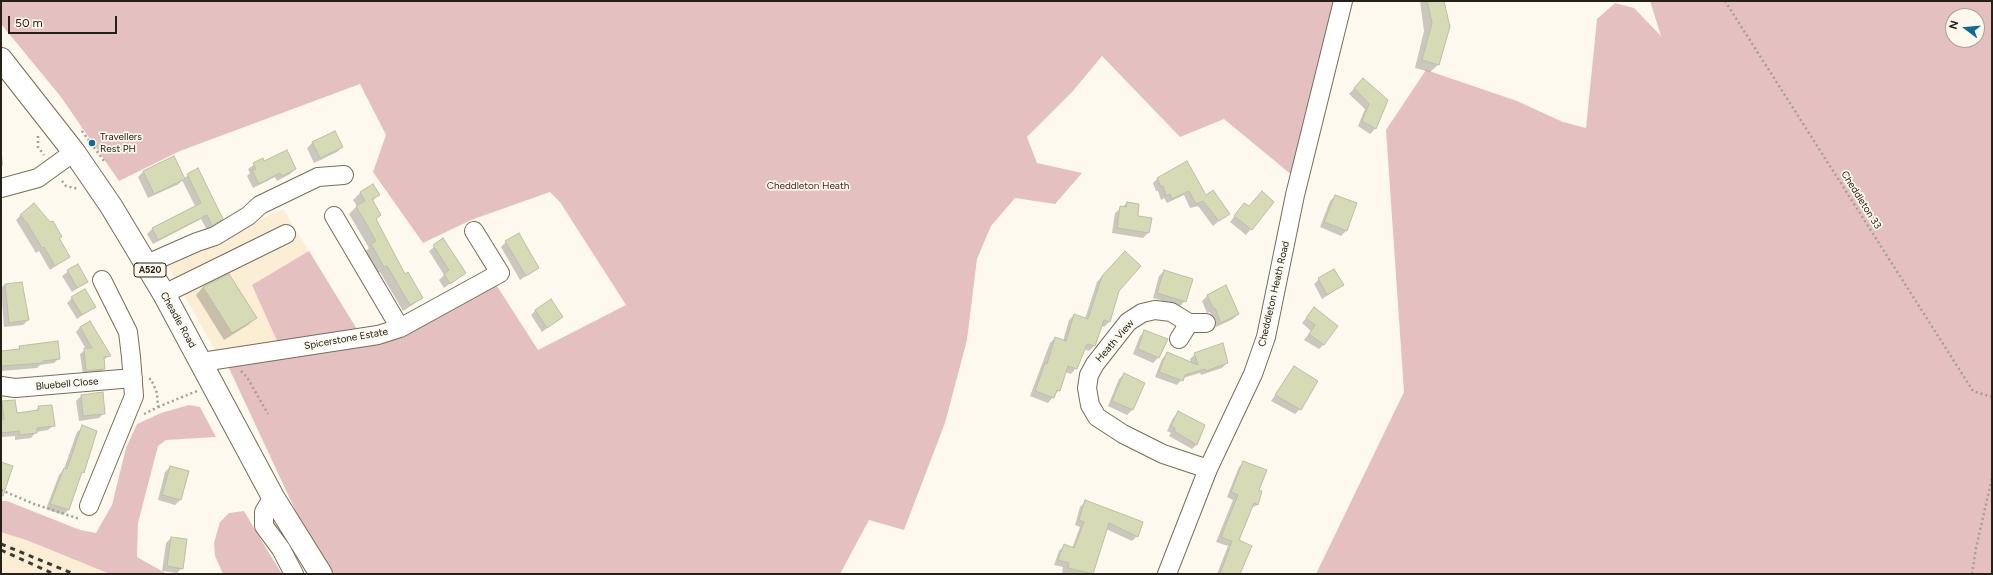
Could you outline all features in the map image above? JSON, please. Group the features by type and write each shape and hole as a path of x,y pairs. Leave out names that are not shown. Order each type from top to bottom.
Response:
{"highway":[{"name":"Cheadle Road","path":"1,59 74,152 111,206 164,294 211,361 214,384 273,497 321,574"}],"street":[{"name":"Cheddleton Heath Road","path":"1167,574 1208,469 1253,374 1266,337 1295,195 1343,1"},
{"path":"1,188 18,185 38,178 74,152"},
{"path":"147,264 197,242 215,236 248,216 260,205 318,177 344,175"},
{"path":"334,216 400,328"},
{"name":"Spicerstone Estate","path":"211,361 378,336 400,328 500,273 474,231"},
{"path":"164,294 286,234"},
{"path":"89,506 119,429 134,396 128,332 102,280"},
{"name":"Heath View","path":"1179,339 1198,323 1171,312 1155,310 1142,313 1128,322 1095,364 1089,375 1088,394 1090,405 1097,417 1110,426 1164,454 1208,469"},
{"name":"Bluebell Close","path":"1,386 15,388 133,378"},
{"path":"273,497 264,512 264,526 281,549 294,574"}],"path":[{"name":"Cheddleton 33","path":"1725,1 1973,391 1992,398"},
{"path":"37,132 38,147 66,186 80,190"},
{"path":"211,361 232,364 247,377 268,414"},
{"path":"158,407 214,384"},
{"path":"1972,574 1976,548 1992,478"}],"shaded area":[{"path":"283,209 358,331 216,352 166,263"},
{"path":"1,507 148,574 1,574"}],"green space":[{"name":"Cheddleton Heath","path":"1,1 1336,1 1293,176 1224,119 1180,137 1102,56 1073,91 1027,137 1037,163 1082,173 1055,204 1015,198 991,226 977,259 967,340 945,423 904,530 869,520 840,574 334,574 305,531 228,366 327,351 495,283 538,350 626,305 560,202 550,192 471,220 423,243 373,172 386,135 360,84 180,151 119,181 61,97 1,24"},
{"path":"1650,1 1992,1 1992,574 1316,574 1404,392 1386,130 1426,70 1517,101 1563,122 1586,128 1597,19 1615,3 1634,8 1661,36"},
{"path":"309,251 358,331 278,343 252,285"},
{"path":"189,405 200,407 216,437 166,440 158,446 138,523 137,557 167,574 110,574 29,541 1,532 1,501 7,501 80,530 96,533 112,505 126,448 137,424 161,413"},
{"path":"244,511 282,574 223,574 215,556 214,543 220,522 229,513"}],"building":[{"path":"1427,1 1444,1 1450,27 1439,65 1422,60 1432,23"},
{"path":"1363,78 1388,100 1376,129 1362,121 1369,104 1354,88"},
{"path":"335,131 343,147 320,158 312,142"},
{"path":"287,150 296,169 282,176 280,173 259,184 252,170 256,169 253,163 263,158 264,161"},
{"path":"174,156 185,179 154,194 143,171"},
{"path":"1187,161 1206,195 1213,190 1230,214 1219,221 1203,201 1196,204 1189,191 1172,199 1170,194 1166,196 1163,186 1161,187 1157,178"},
{"path":"198,168 223,219 212,226 207,215 158,240 152,228 201,203 187,174"},
{"path":"373,184 380,195 372,199 381,215 376,219 405,274 408,272 423,298 410,305 387,266 384,267 371,244 376,241 356,206 365,201 360,192"},
{"path":"1262,191 1274,202 1252,230 1234,216 1244,203 1249,206"},
{"path":"1335,195 1357,203 1347,231 1324,222"},
{"path":"1127,202 1139,204 1138,216 1152,218 1149,233 1117,228 1120,206 1126,207"},
{"path":"34,203 50,222 53,221 62,237 59,238 70,257 55,266 44,247 42,248 27,223 20,215"},
{"path":"519,233 539,268 526,276 505,241"},
{"path":"443,238 466,273 450,284 444,274 449,270 433,245"},
{"path":"1125,251 1141,266 1119,291 1110,322 1104,320 1095,346 1087,344 1077,369 1068,366 1060,391 1057,390 1054,398 1035,391 1045,363 1047,364 1055,337 1066,341 1074,314 1088,319 1102,276"},
{"path":"78,264 88,282 77,288 67,270"},
{"path":"1334,269 1344,285 1327,295 1318,278"},
{"path":"1164,270 1193,279 1186,302 1157,293"},
{"path":"229,274 257,318 232,333 203,287"},
{"path":"22,282 29,320 9,323 5,284"},
{"path":"1226,285 1239,314 1221,323 1215,308 1213,308 1207,295"},
{"path":"85,289 96,307 82,315 71,297"},
{"path":"551,299 563,317 547,328 535,310"},
{"path":"1314,307 1338,326 1324,345 1309,334 1315,325 1306,318"},
{"path":"90,321 111,356 104,357 105,369 86,371 84,348 92,348 80,327"},
{"path":"1144,330 1168,339 1159,358 1138,349"},
{"path":"58,341 60,359 43,361 43,363 1,366 1,351 20,349 19,346"},
{"path":"1223,343 1228,363 1206,371 1205,369 1185,375 1183,381 1159,372 1167,352 1198,365 1194,353"},
{"path":"1294,366 1318,381 1301,410 1275,395"},
{"path":"1124,373 1145,383 1133,410 1112,401"},
{"path":"103,392 105,414 83,416 81,395"},
{"path":"15,400 17,413 39,410 38,406 52,405 55,426 37,428 37,433 20,435 19,431 1,433 1,419 4,419 2,401"},
{"path":"1178,411 1205,425 1197,445 1174,431 1175,428 1171,426"},
{"path":"82,425 97,431 84,473 82,472 69,510 50,504 64,468 67,469"},
{"path":"1243,461 1267,470 1259,490 1262,491 1258,505 1254,503 1239,540 1252,546 1240,574 1220,574 1232,541 1221,537 1238,495 1231,492"},
{"path":"1,462 13,466 3,496 1,496"},
{"path":"170,466 189,471 181,500 162,495"},
{"path":"1085,500 1143,522 1138,537 1109,523 1093,574 1068,568 1069,563 1058,560 1064,544 1074,548 1084,522 1079,520"},
{"path":"171,537 187,539 183,569 167,566"}],"railway":[{"path":"1,544 74,574"},
{"path":"1,550 54,574"}],"place":[{"name":"Travellers Rest PH","path":"92,143"}]}
